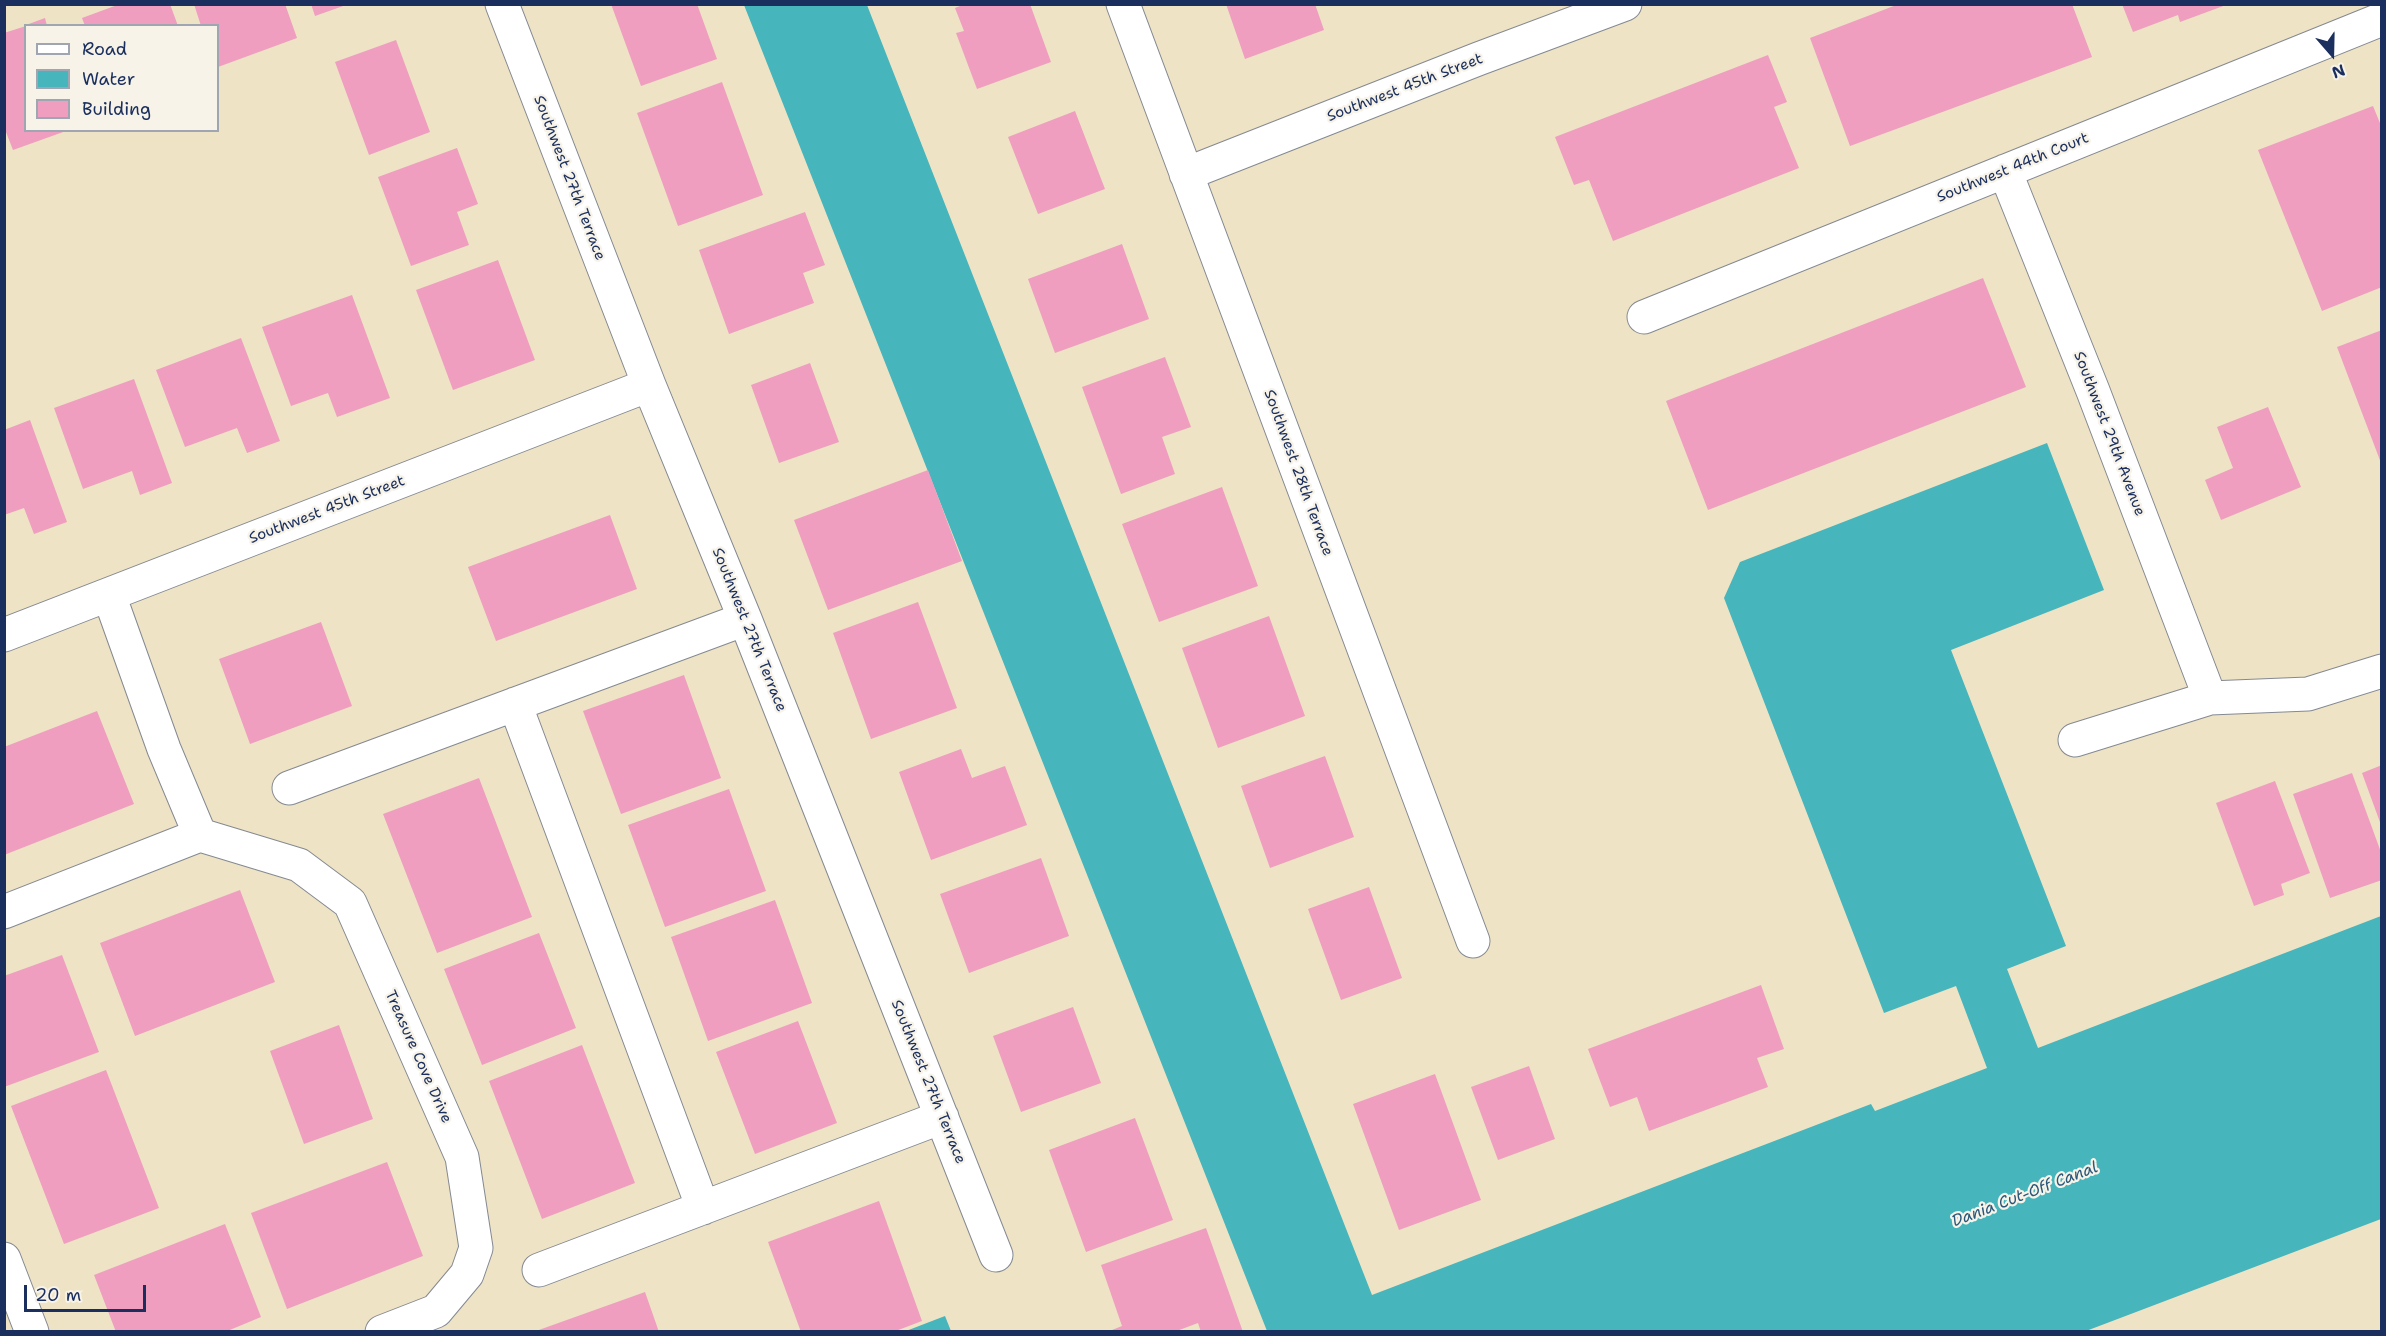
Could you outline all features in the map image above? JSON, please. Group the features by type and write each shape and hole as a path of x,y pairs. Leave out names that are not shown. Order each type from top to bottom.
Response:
{"street":[{"name":"Southwest 27th Terrace","path":"502,4 649,385 745,619 996,1255"},
{"name":"Southwest 28th Terrace","path":"1123,4 1473,941"},
{"name":"Southwest 45th Street","path":"1186,174 1625,4"},
{"name":"Southwest 44th Court","path":"1644,318 2382,19"},
{"name":"Southwest 29th Avenue","path":"2006,171 2210,698"},
{"name":"Southwest 45th Street","path":"4,635 649,385"},
{"path":"4,912 200,835 164,749 109,595"},
{"path":"289,788 745,619"},
{"path":"2075,740 2210,698 2308,693 2382,671"},
{"path":"514,704 704,1208"},
{"name":"Treasure Cove Drive","path":"200,835 299,865 350,903 462,1157 476,1248 467,1274 436,1311 382,1332"},
{"path":"539,1270 942,1117"},
{"path":"4,1259 32,1332"}],"water":[{"name":"Dania Cut-Off Canal","path":"744,5 867,5 1372,1295 1871,1104 1875,1111 1987,1068 1956,986 1884,1013 1724,598 1740,562 2047,443 2104,590 1951,650 2066,946 2007,969 2038,1048 2381,916 2381,1219 2086,1331 1267,1331"},
{"path":"945,1316 951,1331 906,1331"}],"building":[{"path":"120,4 170,4 177,24 84,24 82,18"},
{"path":"194,4 285,4 297,38 219,67 219,24 200,24"},
{"path":"311,4 346,4 346,5 315,16"},
{"path":"611,4 697,4 717,59 641,86"},
{"path":"965,4 1030,4 1051,62 977,89 956,33 964,31 955,8"},
{"path":"1226,4 1315,4 1324,30 1245,59"},
{"path":"1899,4 2072,4 2092,57 1850,146 1810,38"},
{"path":"2122,4 2226,5 2180,22 2178,15 2133,32"},
{"path":"45,18 46,24 29,24"},
{"path":"24,27 24,132 63,132 13,150 4,127 4,33"},
{"path":"396,40 430,132 369,155 335,62"},
{"path":"1768,55 1787,102 1774,107 1799,168 1613,241 1589,180 1574,185 1555,137"},
{"path":"722,82 763,195 678,226 637,113"},
{"path":"2373,106 2382,128 2382,287 2322,311 2258,150"},
{"path":"1075,111 1105,189 1038,214 1008,137"},
{"path":"457,148 478,204 457,212 469,245 411,266 378,177"},
{"path":"805,212 825,265 803,273 814,303 729,334 699,250"},
{"path":"1122,244 1149,319 1055,353 1028,279"},
{"path":"498,260 535,360 453,390 416,290"},
{"path":"1983,278 2026,387 1708,510 1666,401"},
{"path":"352,295 390,398 337,417 328,393 291,406 262,327"},
{"path":"2382,330 2382,463 2381,463 2337,347"},
{"path":"241,338 280,441 247,453 237,428 185,447 156,370"},
{"path":"1165,357 1191,427 1162,437 1175,474 1121,494 1082,387"},
{"path":"810,363 839,442 779,463 751,385"},
{"path":"134,379 172,483 140,495 132,471 83,489 54,408"},
{"path":"2268,407 2301,487 2221,520 2205,480 2233,468 2217,427"},
{"path":"30,420 67,522 34,534 24,508 4,515 4,430"},
{"path":"928,470 962,561 828,610 794,520"},
{"path":"1222,487 1258,586 1159,622 1122,524"},
{"path":"610,515 637,589 496,641 468,567"},
{"path":"918,602 957,708 871,739 833,633"},
{"path":"1269,616 1305,716 1218,748 1182,648"},
{"path":"321,622 352,706 250,744 219,659"},
{"path":"684,675 721,778 621,814 583,711"},
{"path":"97,711 134,804 4,855 4,747"},
{"path":"961,749 972,778 1005,766 1027,825 931,860 899,772"},
{"path":"1325,756 1354,837 1270,868 1241,786"},
{"path":"2382,765 2382,825 2381,825 2362,773"},
{"path":"2352,773 2382,855 2382,880 2330,898 2293,794"},
{"path":"479,778 532,917 437,953 383,814"},
{"path":"2275,781 2310,873 2281,884 2284,895 2254,906 2216,803"},
{"path":"729,789 766,891 665,927 628,825"},
{"path":"1041,858 1069,936 969,973 940,894"},
{"path":"1369,887 1402,978 1341,1000 1308,909"},
{"path":"240,890 275,982 135,1036 100,943"},
{"path":"775,900 812,1003 708,1041 671,937"},
{"path":"539,933 576,1028 482,1065 444,969"},
{"path":"62,955 99,1052 4,1087 4,976"},
{"path":"1761,985 1784,1049 1757,1058 1768,1087 1649,1131 1637,1097 1610,1107 1588,1049"},
{"path":"1073,1007 1101,1083 1021,1112 993,1036"},
{"path":"798,1021 837,1123 755,1154 716,1052"},
{"path":"339,1025 373,1119 304,1144 270,1051"},
{"path":"582,1045 635,1183 542,1219 489,1081"},
{"path":"1529,1066 1555,1139 1498,1160 1471,1087"},
{"path":"106,1070 159,1208 64,1244 11,1106"},
{"path":"1435,1074 1481,1200 1399,1230 1353,1104"},
{"path":"1135,1118 1173,1220 1086,1252 1049,1150"},
{"path":"387,1162 423,1256 287,1309 251,1213"},
{"path":"879,1201 922,1321 893,1332 801,1332 768,1242"},
{"path":"225,1224 261,1317 225,1332 116,1332 94,1275"},
{"path":"1206,1228 1243,1332 1201,1332 1198,1323 1174,1332 1107,1332 1122,1326 1101,1265"},
{"path":"645,1292 659,1332 536,1332 536,1331"}]}
